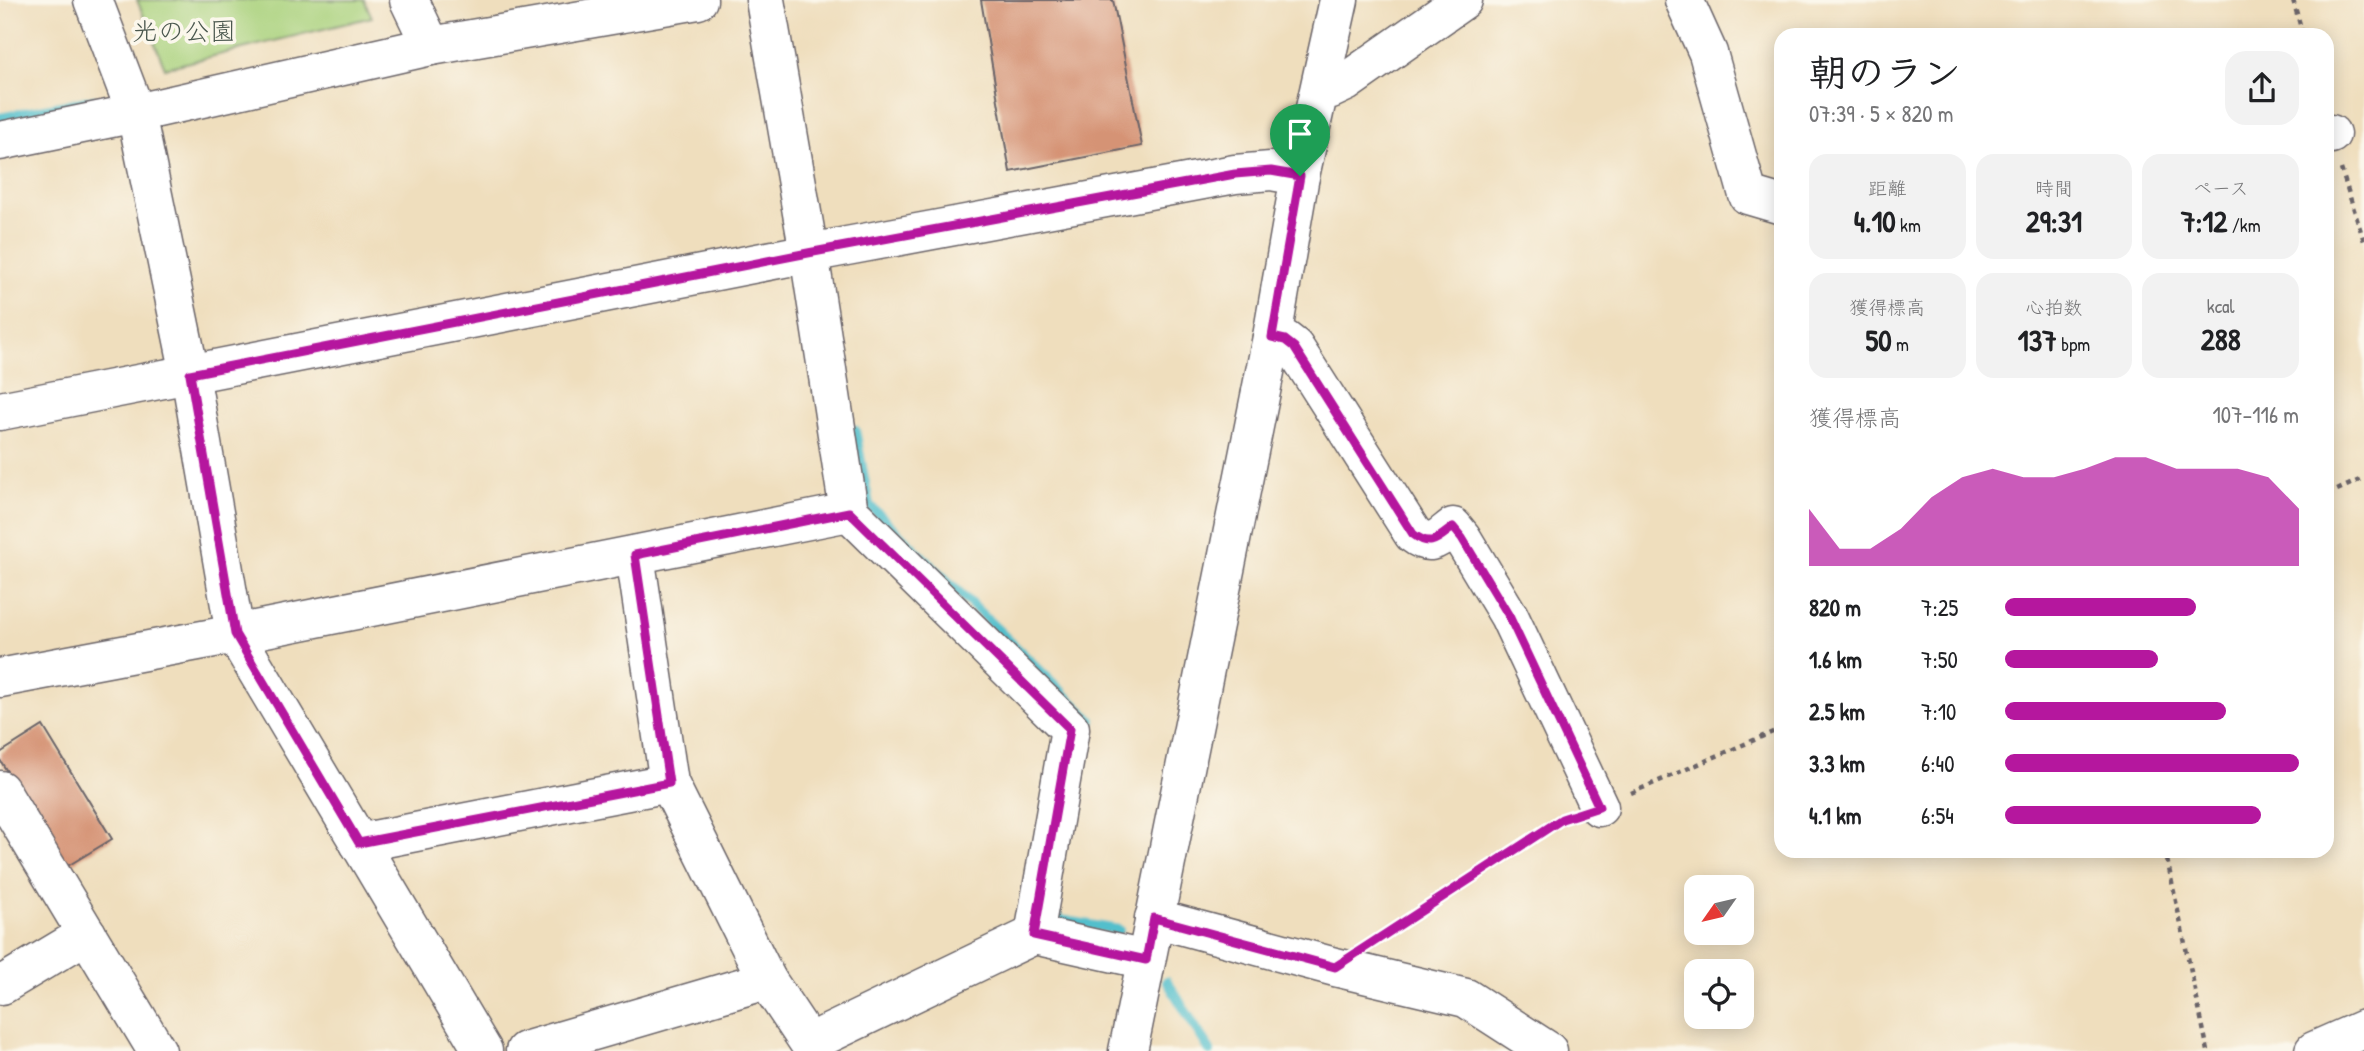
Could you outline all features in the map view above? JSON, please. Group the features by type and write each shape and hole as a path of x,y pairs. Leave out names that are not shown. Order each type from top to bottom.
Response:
{"street":[{"path":"93,0 136,113 190,374 235,634 483,1051"},
{"path":"409,0 431,46"},
{"path":"0,141 431,46 698,0"},
{"path":"765,0 849,512 1070,729 1034,935"},
{"path":"1128,1051 1272,337 1300,176 1339,0"},
{"path":"1320,90 1331,89 1346,82 1463,0"},
{"path":"1684,0 1708,53 1748,195 1774,203"},
{"path":"0,411 808,253 1235,174 1271,171 1300,176"},
{"path":"1272,337 1285,340 1294,347 1413,534 1422,541 1432,541 1453,527 1462,538 1509,616 1599,807"},
{"path":"0,678 849,512"},
{"path":"635,555 669,783 767,980 811,1047 1034,935 1146,960"},
{"path":"359,843 669,783"},
{"path":"4,805 157,1051"},
{"path":"1154,918 1335,967 1465,998 1548,1051"},
{"path":"0,983 2,985 86,934"},
{"path":"525,1051 767,980"},
{"path":"2314,1051 2364,1029"}],"path":[{"path":"2293,0 2301,28"},
{"path":"2334,149 2364,242"},
{"path":"2334,491 2364,478"},
{"path":"1335,967 1562,819 1599,807 1774,731"},
{"path":"2167,858 2208,1051"}],"green space":[{"name":"光の公園","path":"137,0 364,0 372,17 165,68"}],"building":[{"path":"981,0 1113,0 1142,146 1010,172"},
{"path":"43,726 112,839 66,867 0,760 0,753"}],"waterway":[{"path":"0,118 92,100"},
{"path":"855,430 869,505 1091,720 1086,745"},
{"path":"1052,904 1051,908 1060,920 1119,930"},
{"path":"1167,981 1210,1051"}],"route":[{"path":"1271,171 1300,176 1272,337 1285,340 1294,347 1413,534 1422,541 1432,541 1453,527 1462,538 1509,616 1599,807 1562,819 1335,967 1154,918 1146,960 1034,935 1070,729 849,512 635,555 669,783 359,843 235,634 190,374 808,253 1235,174 1271,171"}]}
